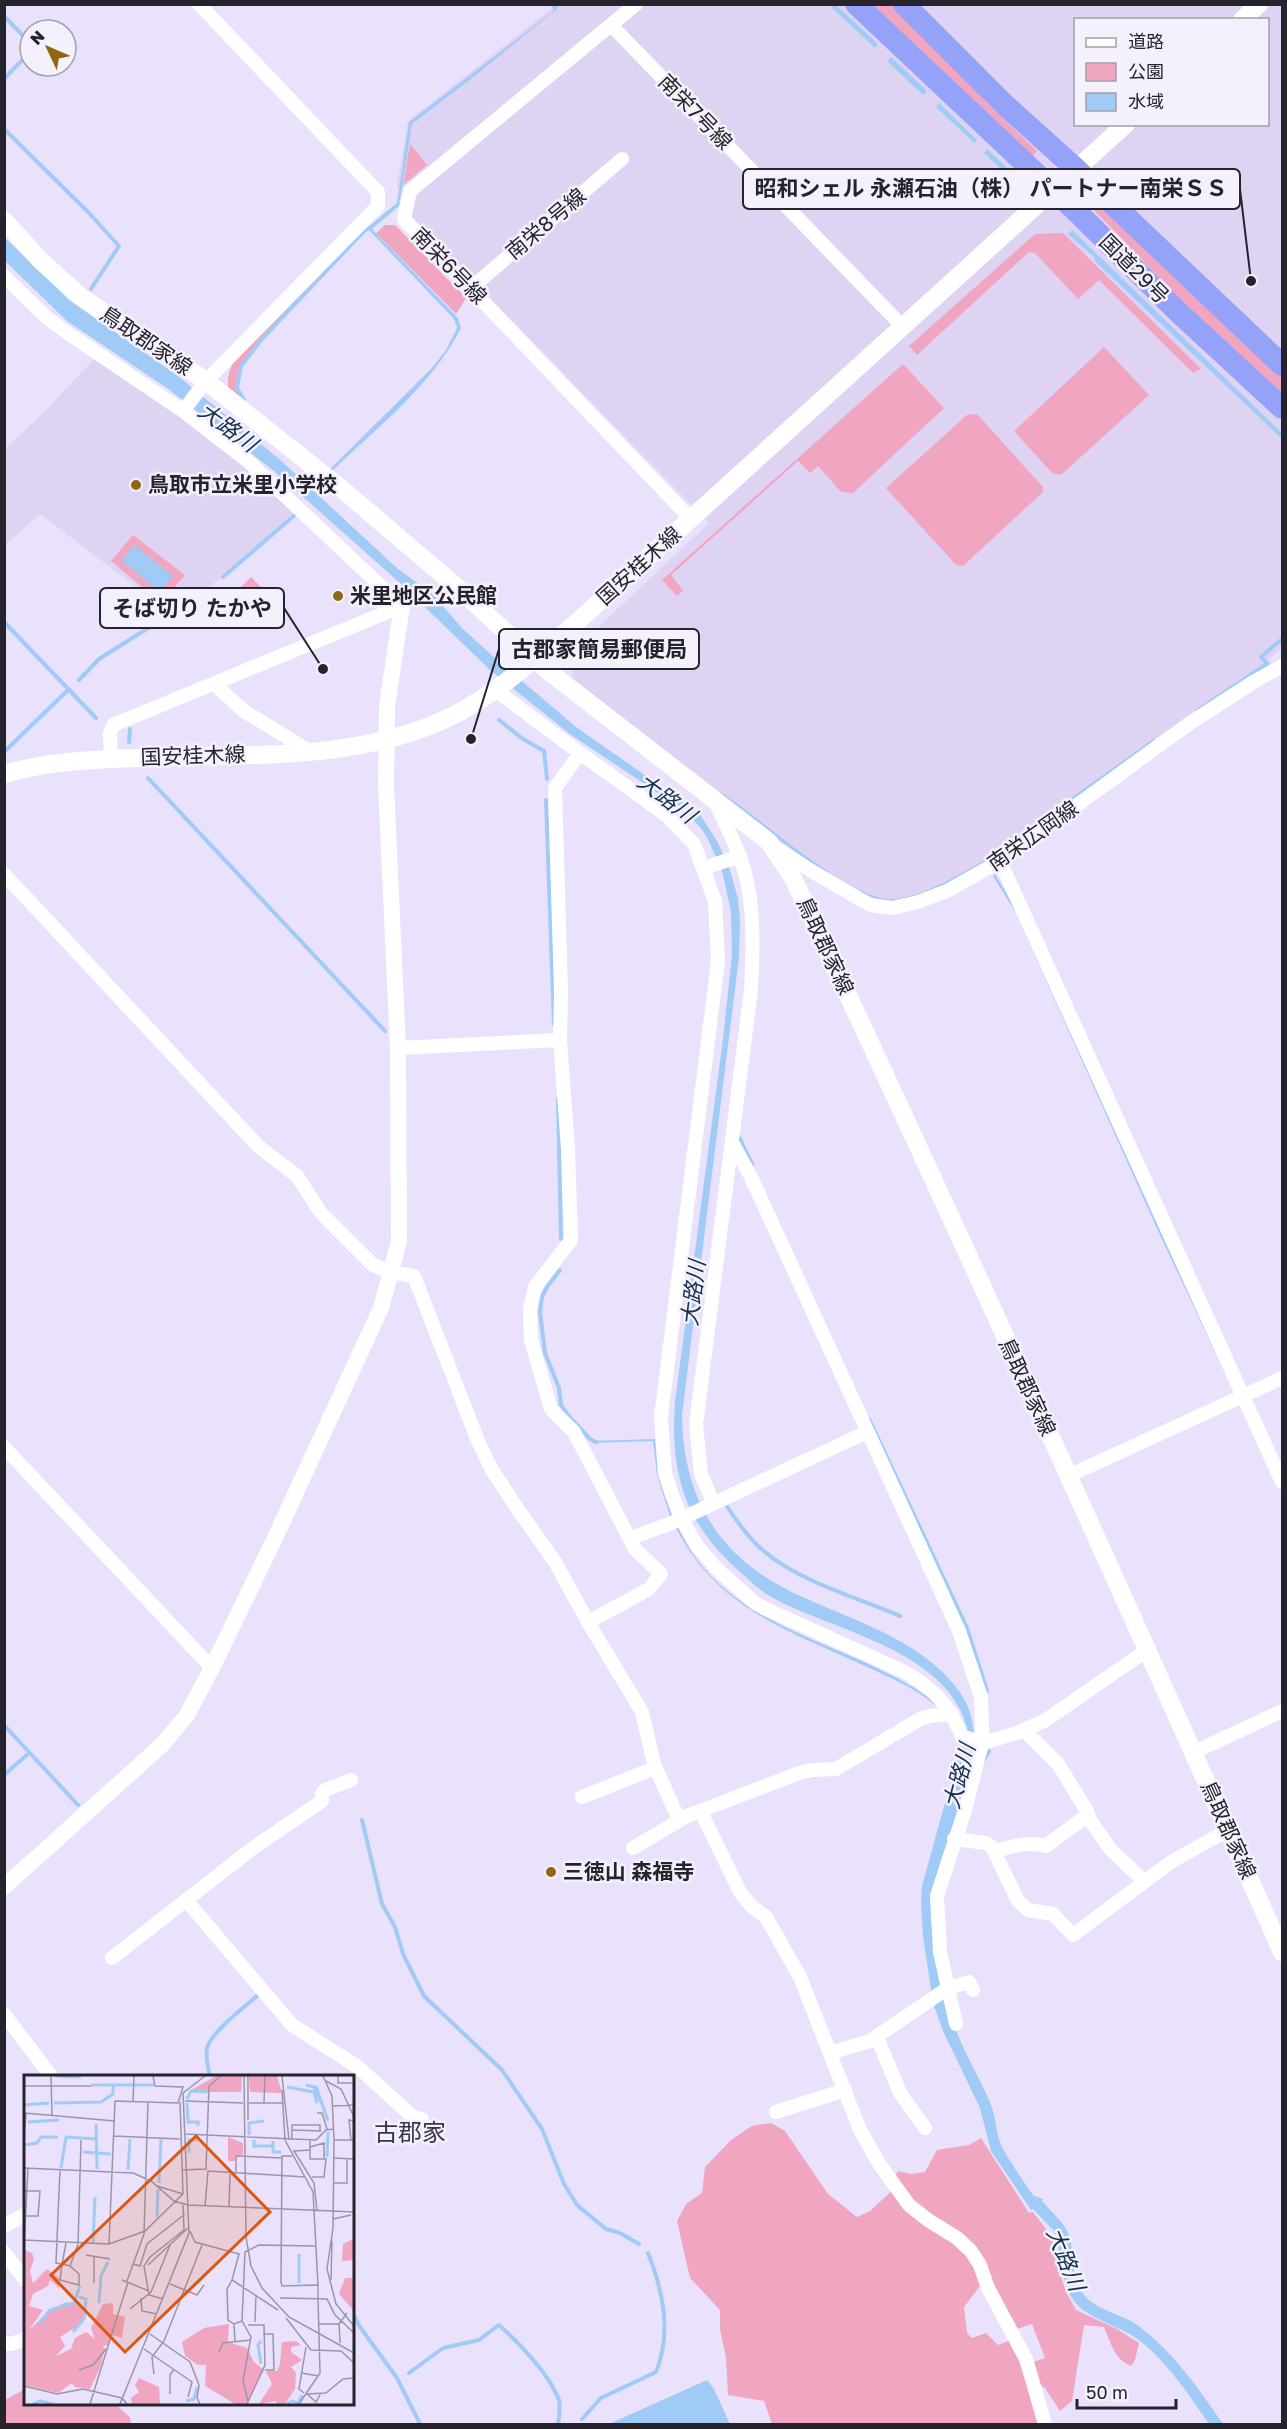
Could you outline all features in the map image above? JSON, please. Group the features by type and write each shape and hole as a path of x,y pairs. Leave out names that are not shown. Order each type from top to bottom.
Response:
{"highway":[{"name":"国道29号","path":"856,4 1054,190 1176,310 1282,408"},
{"name":"国道29号","path":"904,4 1005,105 1076,169 1282,365"}],"main road":[{"path":"1244,18 1259,4"},
{"name":"国安桂木線","path":"4,774 61,763 111,759 309,751 351,747 387,739 453,715 527,664 692,519 1124,126"},
{"name":"鳥取郡家線","path":"4,220 40,260 81,297 204,384 343,490 458,588 527,664 769,842 792,876 849,997 1194,1752 1282,1952"}],"street":[{"path":"183,411 204,384 378,206 378,192 199,4"},
{"name":"南栄6号線","path":"636,4 410,191 404,219 692,519"},
{"name":"南栄7号線","path":"612,26 903,327"},
{"name":"南栄8号線","path":"471,288 622,159"},
{"path":"4,276 66,332 183,411 249,462 402,606"},
{"path":"111,759 110,734 113,725 402,606"},
{"path":"4,1887 164,1744 187,1715 212,1668 381,1308 399,1241 398,1048 386,784 387,706 402,606"},
{"name":"南栄広岡線","path":"769,842 810,870 870,905 892,908 947,891 1000,861 1190,723 1282,666"},
{"path":"214,684 244,711 309,751"},
{"path":"498,686 580,753 666,814 694,844 704,868 717,915 718,960 661,1417 665,1473 682,1518 698,1547 717,1569 755,1603 905,1672 923,1683 937,1695 952,1714 962,1736 980,1742 1024,1730 1046,1720 1147,1650"},
{"path":"580,753 555,788 561,992 560,1040 568,1149 571,1240 535,1287 530,1309 531,1340 551,1409 574,1431 635,1549 661,1574 649,1589 588,1622"},
{"path":"712,1503 701,1474 696,1424 751,990 753,950 751,914 744,870 716,803"},
{"path":"704,868 740,856"},
{"path":"1000,861 1282,1482"},
{"path":"4,874 258,1146 297,1176 321,1213 348,1241 373,1265 390,1272 414,1276 478,1441 492,1470 555,1562 642,1712 655,1768 678,1820"},
{"path":"398,1048 560,1040"},
{"path":"732,1142 752,1177 959,1631 981,1698 980,1742 964,1810 937,1896 940,1952 956,2024"},
{"path":"1068,1476 1282,1378"},
{"path":"631,1538 780,1474 867,1432"},
{"path":"4,1447 212,1668"},
{"path":"1194,1752 1282,1711"},
{"path":"633,1848 678,1820 799,1773 836,1769 920,1719 952,1714"},
{"path":"1024,1730 1058,1764 1111,1850 1144,1881"},
{"path":"582,1797 655,1768"},
{"path":"112,1958 253,1848 322,1801 322,1794 325,1790 351,1780"},
{"path":"701,1812 740,1892 751,1906 766,1917 800,1977 860,2130 880,2165 909,2205 957,2238 971,2251 980,2265 988,2288 1026,2359 1044,2424"},
{"path":"994,1852 1019,1843 1046,1846 1088,1815"},
{"path":"954,1839 986,1843 994,1852 1018,1901 1028,1910 1053,1914 1073,1935 1172,1862 1228,1830"},
{"path":"186,1900 219,1936 292,2025 358,2067 413,2117 422,2119"},
{"path":"830,2053 870,2042 948,1988 969,1982 973,1990"},
{"path":"4,2014 50,2075"},
{"path":"877,2037 900,2094 925,2128"},
{"path":"776,2112 845,2090"},
{"path":"4,2226 24,2215"},
{"path":"6,2258 24,2279"},
{"path":"4,2343 11,2344 24,2339"}],"shaded area":[{"path":"556,5 1282,5 1282,647 1269,659 1272,668 1040,829 944,889 881,905 819,873 572,678 576,648 709,523 412,218 397,185 408,121"},
{"name":"鳥取市立米里小学校","path":"95,358 151,395 248,468 294,509 293,514 205,591 156,621 134,585 40,514 5,545 5,449"}],"green space":[{"path":"870,5 892,5 951,60 984,100 1037,151 1030,159"},
{"path":"410,144 427,165 403,185"},
{"path":"1100,204 1275,370 1282,378 1282,397 1176,295 1094,210"},
{"path":"367,225 261,338 240,365 236,388 242,400 228,388 229,372 236,358"},
{"path":"385,225 395,225 466,298 456,314 376,233"},
{"path":"1063,233 1201,369 1193,373 1099,280 1078,299 1035,253 1029,252 917,355 909,346 1035,234"},
{"path":"1104,347 1149,395 1061,475 1052,473 1014,431"},
{"path":"903,364 944,408 853,493 841,492 818,466 810,473 798,461 671,575 683,590 677,596 662,580"},
{"path":"977,414 1043,487 1043,492 963,566 956,565 886,488 967,415"},
{"path":"133,535 185,575 161,603 111,561"},
{"path":"251,577 270,596 247,613 232,596"},
{"path":"771,2123 785,2131 828,2194 857,2217 870,2211 894,2189 963,2247 983,2282 964,2307 967,2333 972,2338 986,2333 998,2345 1013,2339 1042,2424 772,2424 764,2401 728,2395 720,2310 690,2278 677,2221 686,2204 702,2193 705,2167 731,2140 752,2126"},
{"path":"981,2138 1029,2213 1033,2212 1056,2242 1060,2273 1066,2292 1076,2310 1117,2329 1139,2343 1135,2360 1131,2366 1117,2355 1104,2327 1084,2325 1072,2401 1060,2411 1045,2388 1038,2383 1030,2363 1045,2358 1032,2324 1014,2330 984,2268 926,2216 893,2180 898,2171 911,2174 925,2172 937,2150 969,2145"},
{"path":"24,2390 24,2405 116,2405 130,2417 131,2424 5,2424 5,2400"}],"water":[{"path":"550,5 558,8 412,124 399,206 372,229 458,318 461,328 449,349 420,387 332,471 330,469 432,368 446,350 457,328 454,319 367,228 397,203 409,122 551,13 554,9"},
{"path":"829,5 836,5 878,44 875,48"},
{"path":"891,57 927,91 923,95 887,61"},
{"path":"939,103 977,140 974,143 936,107"},
{"path":"987,149 1024,184 1021,188 984,153"},
{"path":"1072,230 1282,433 1282,439 1095,261 1095,258 1068,234"},
{"name":"大路川","path":"4,237 69,300 178,376 278,458 398,569 432,594 463,629 496,659 576,727 699,813 717,841 730,870 738,899 739,957 682,1415 684,1446 690,1474 699,1500 711,1523 727,1545 747,1564 798,1595 883,1632 916,1651 943,1673 955,1686 969,1708 974,1740 972,1764 959,1812 941,1860 931,1908 934,1941 953,2021 991,2105 998,2137 1004,2151 1031,2193 1043,2199 1042,2201 1060,2220 1068,2233 1074,2273 1079,2288 1096,2305 1134,2323 1153,2337 1185,2372 1223,2424 1209,2424 1170,2371 1143,2343 1086,2312 1072,2298 1064,2279 1054,2231 1033,2209 1031,2210 991,2151 980,2108 943,2031 933,2003 923,1936 921,1903 922,1886 959,1752 968,1732 957,1704 939,1682 915,1663 888,1647 799,1610 759,1589 720,1552 705,1533 684,1494 675,1451 675,1402 732,955 731,911 722,871 708,839 701,828 682,809 570,734 490,670 400,583 274,471 167,388 67,321 5,261"},
{"path":"134,545 173,576 160,592 122,561"},
{"path":"721,792 832,874 877,897 895,899 907,897 943,883 988,858 989,861 943,886 918,896 893,901 875,898 854,889 804,858 720,794"},
{"path":"995,874 1018,913 1233,1390 1159,1233 1016,913 993,876"},
{"path":"655,1439 658,1476 673,1518 671,1519 657,1475 653,1441 592,1443 592,1441"},
{"path":"678,1527 700,1563 727,1591 759,1613 794,1632 903,1681 936,1703 935,1705 903,1684 758,1615 735,1599 713,1579 693,1556 676,1528"},
{"path":"707,2380 714,2389 730,2424 609,2424"}],"waterway":[{"path":"4,16 18,31"},
{"path":"4,79 18,64"},
{"path":"4,129 87,211"},
{"path":"88,212 119,246 91,289"},
{"path":"244,400 237,388 241,366 262,339 369,228"},
{"path":"174,349 183,355"},
{"path":"223,577 296,514"},
{"path":"79,680 99,659 205,592"},
{"path":"4,622 96,718"},
{"path":"1197,711 1267,664 1261,657 1282,639"},
{"path":"4,752 69,689"},
{"path":"499,720 523,739 544,751 547,779"},
{"path":"129,742 130,729"},
{"path":"990,858 1154,741"},
{"path":"148,778 385,1031"},
{"path":"546,800 554,1024"},
{"path":"558,1099 561,1239"},
{"path":"737,1133 752,1164"},
{"path":"560,1270 542,1297 540,1312 545,1353 559,1388 561,1405 590,1439 596,1442"},
{"path":"869,1419 967,1628 987,1691"},
{"path":"724,1502 753,1541 778,1562 811,1580 900,1616"},
{"path":"4,1725 78,1805"},
{"name":"大路川","path":"984,1760 989,1751"},
{"path":"4,1775 28,1754"},
{"path":"362,1820 382,1904 395,1927 403,1954 424,1996 502,2070 542,2129 564,2184 577,2205 606,2229 620,2233 639,2244"},
{"path":"210,2075 206,2055 210,2042 222,2027 258,1995"},
{"path":"582,2419 601,2398 656,2372 664,2342 664,2312 658,2282 648,2253"},
{"path":"354,2316 397,2378 420,2424"},
{"path":"409,2373 443,2348 479,2340 499,2325 525,2350 548,2379 559,2400 558,2424"}],"place":[{"name":"昭和シェル 永瀬石油（株） パートナー南栄ＳＳ","path":"1251,281"},
{"name":"鳥取市立米里小学校","path":"136,485"},
{"name":"米里地区公民館","path":"338,596"},
{"name":"そば切り たかや","path":"323,669"},
{"name":"古郡家簡易郵便局","path":"471,739"},
{"name":"三徳山 森福寺","path":"551,1872"}],"district":[{"name":"古郡家","path":"410,2133"}]}
